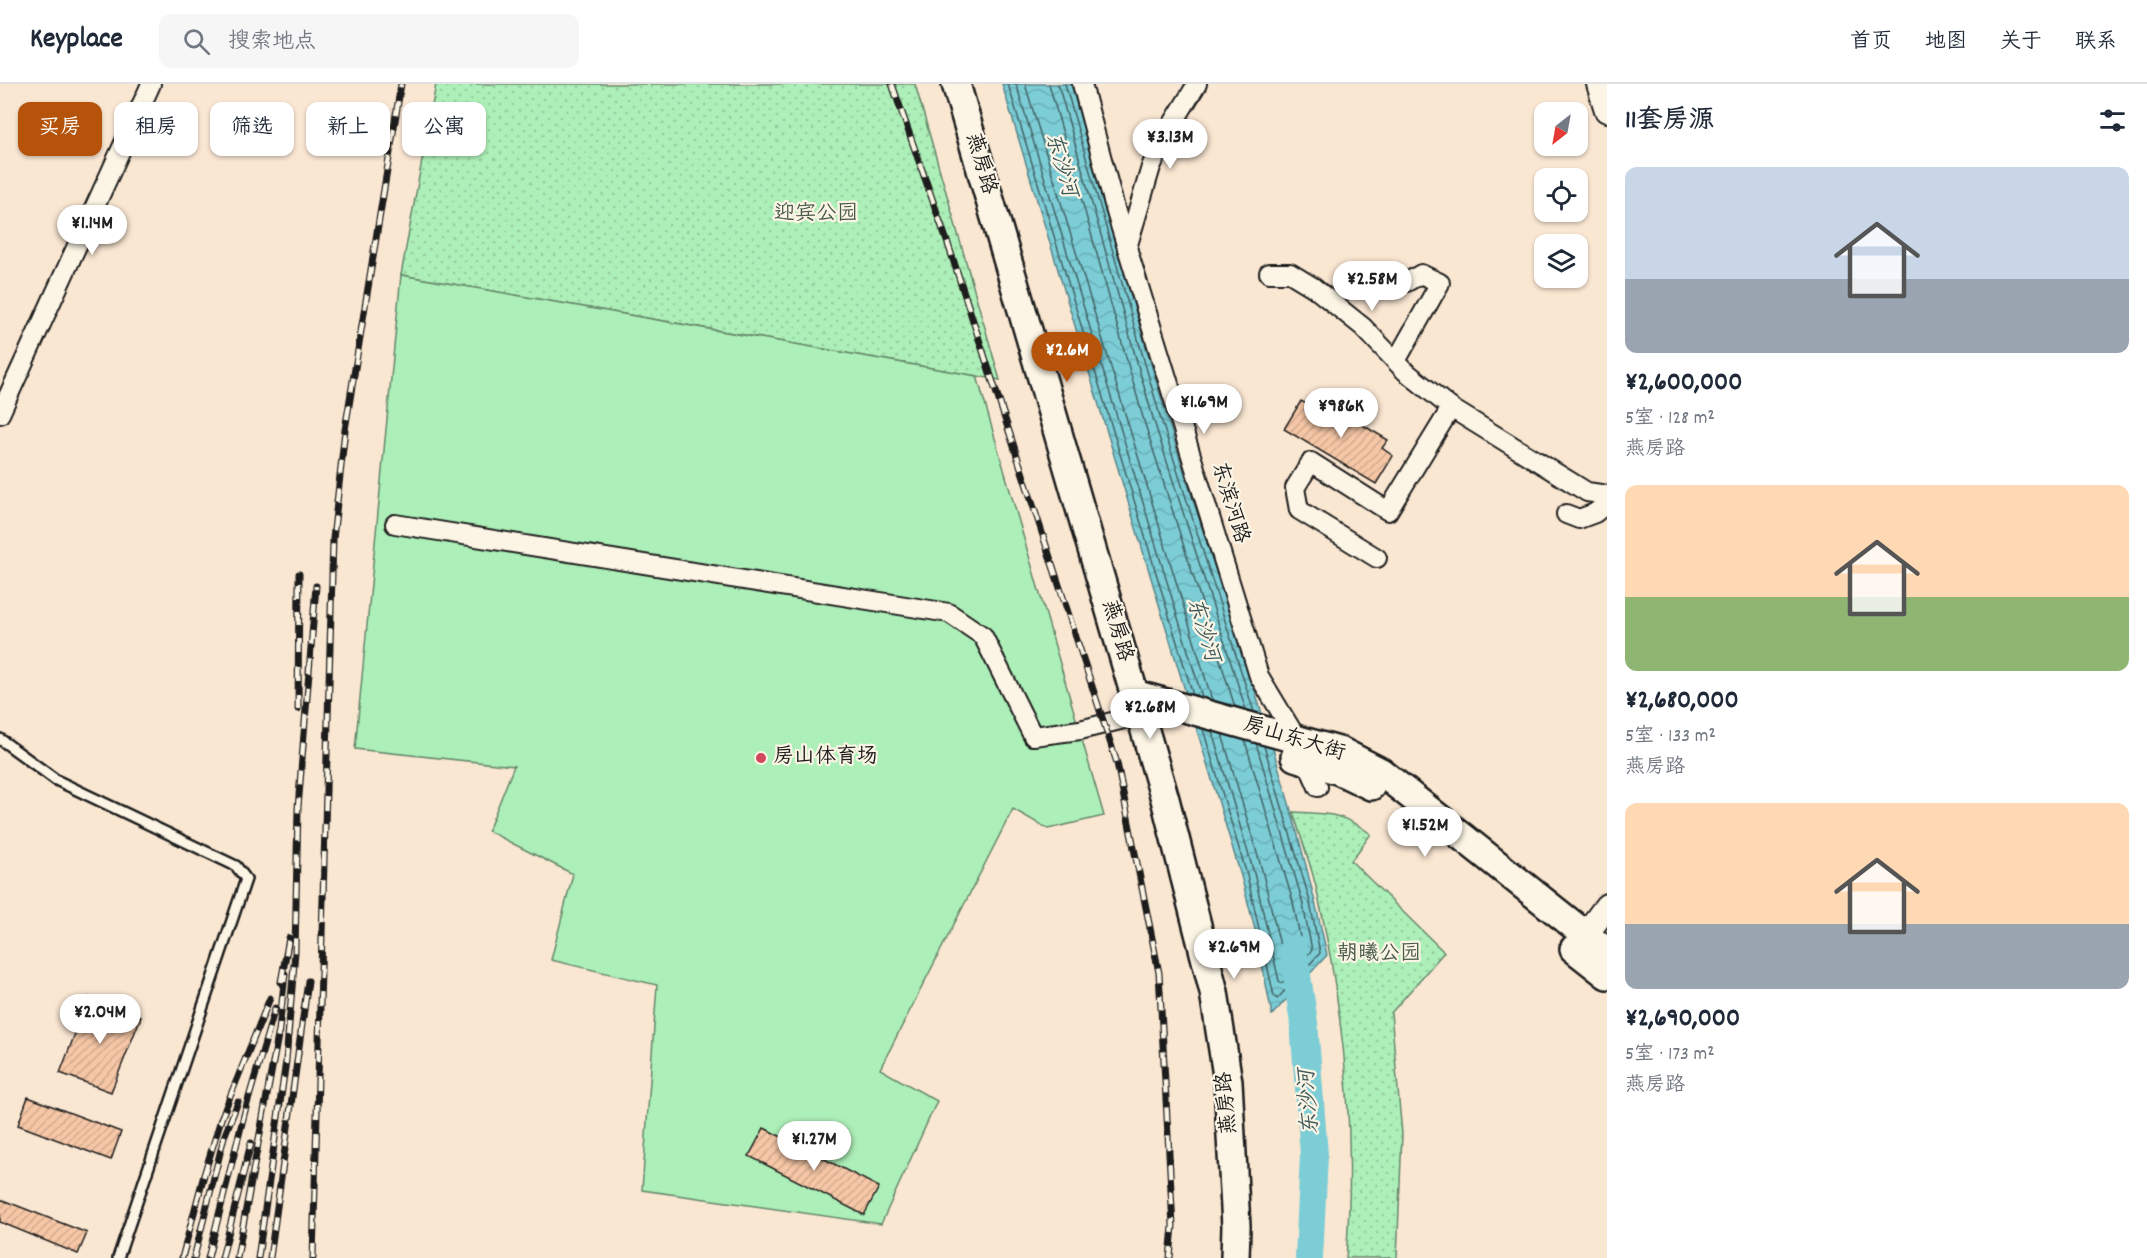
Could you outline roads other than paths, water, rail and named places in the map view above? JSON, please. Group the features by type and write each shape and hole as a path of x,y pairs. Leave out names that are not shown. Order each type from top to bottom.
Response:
{"main road":[{"name":"燕房路","path":"956,84 1137,704 1191,897 1214,992 1228,1082 1236,1226 1235,1258"},
{"name":"房山东大街","path":"1137,704 1290,746 1371,786 1580,942 1607,975"},
{"name":"房山东大街","path":"1580,942 1607,952"}],"street":[{"path":"3,401 151,84"},
{"name":"东滨河路","path":"1082,84 1127,248 1259,676 1290,746 1318,787"},
{"path":"1127,248 1151,167 1164,138 1197,84"},
{"path":"1599,84 1607,110"},
{"path":"1269,273 1290,273 1313,287 1363,327 1396,361 1451,408 1587,492 1607,495"},
{"path":"1396,361 1440,283 1421,274 1407,282"},
{"path":"1377,558 1299,510 1295,488 1311,462 1388,511 1451,408"},
{"path":"1566,514 1579,519 1595,513 1607,503"},
{"path":"395,524 949,613 983,636 1033,736 1080,730 1137,704"},
{"path":"1580,942 1607,906"}],"lane":[{"path":"0,739 56,780 236,866 246,879 118,1258"}],"water":[{"path":"1002,84 1071,84 1156,380 1281,775 1298,834 1327,955 1272,1015 1256,933 1241,876"}],"waterway":[{"name":"东沙河","path":"1293,949 1304,1023 1314,1155 1309,1258"}],"railway":[{"path":"313,1258 333,539 345,430 401,84"},
{"path":"892,84 950,250 1117,763 1159,973 1173,1226 1170,1258"},
{"path":"298,709 299,574"},
{"path":"258,1258 286,1061 295,952 298,808 316,586"},
{"path":"281,982 289,938"},
{"path":"237,1258 279,1030 285,974"},
{"path":"270,1258 308,981"},
{"path":"182,1258 221,1119 270,998"},
{"path":"208,1258 245,1111 275,1008"},
{"path":"194,1258 224,1137 238,1102"},
{"path":"222,1258 251,1143"}],"place":[{"name":"房山体育场","path":"761,758"}],"park label":[{"name":"迎宾公园","path":"816,215"},
{"name":"朝曦公园","path":"1379,955"}]}
